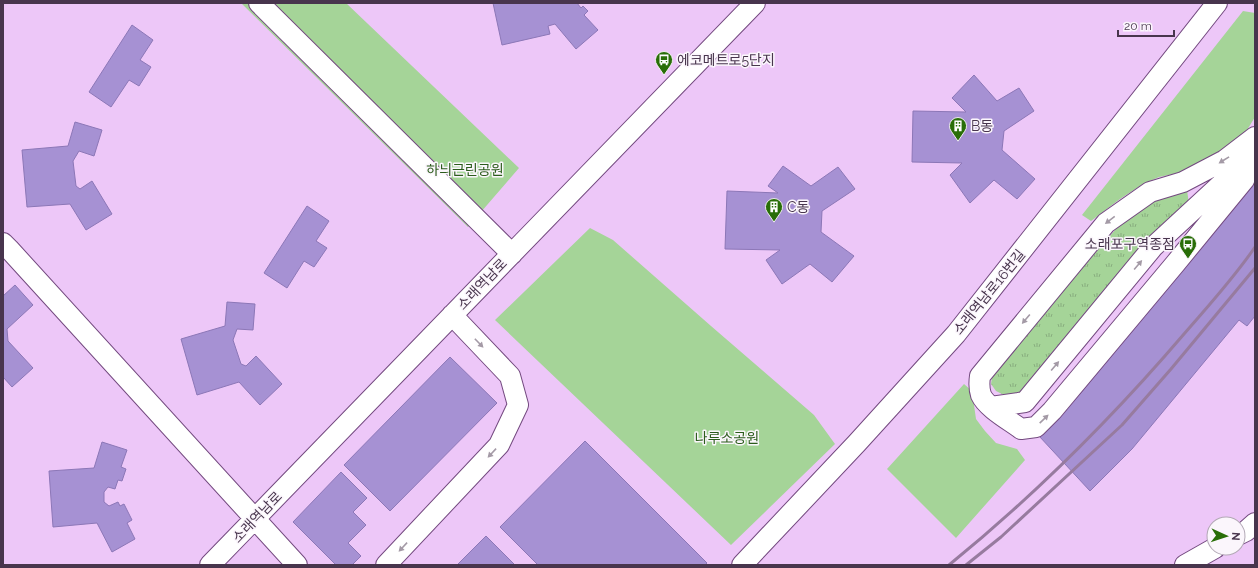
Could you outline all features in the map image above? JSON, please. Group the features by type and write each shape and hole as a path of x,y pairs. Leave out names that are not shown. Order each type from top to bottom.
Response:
{"street":[{"path":"259,3 512,254"},
{"name":"소래역남로","path":"210,565 755,3"},
{"name":"소래역남로16번길","path":"742,565 857,443 956,334 1217,3"},
{"path":"1255,137 1225,160 1183,182 1150,192 1106,223 980,376 979,387 982,397 991,407 1021,429 1036,427 1052,411 1244,180 1255,153"},
{"path":"991,407 1025,402 1153,247 1255,153"},
{"path":"3,243 298,565"},
{"path":"386,565 499,445 518,404 510,376 452,315"},
{"path":"1246,531 1255,523"},
{"path":"1185,565 1206,553"}],"green space":[{"name":"하늬근린공원","path":"241,3 346,3 519,168 468,227"},
{"path":"1243,11 1255,13 1255,117 1244,135 1219,158 1183,172 1159,177 1143,184 1091,221 1082,215"},
{"path":"1187,190 1189,204 1022,393 1013,396 996,391 991,384 993,371 1115,230 1139,207"},
{"name":"나루소공원","path":"590,228 613,240 814,415 835,444 731,545 495,320"},
{"path":"964,384 972,391 976,419 985,431 996,443 1017,449 1025,460 956,538 887,469"}],"building":[{"path":"493,3 577,3 581,8 583,6 588,11 584,15 598,30 576,49 555,24 548,26 550,34 502,45"},
{"path":"132,25 153,40 140,60 151,67 139,86 129,80 111,107 89,92"},
{"name":"B동","path":"974,75 997,101 1019,88 1034,111 1004,131 1002,150 1035,179 1017,199 994,180 970,203 950,175 962,163 912,162 913,111 966,112 952,98"},
{"path":"75,122 102,130 94,156 79,151 73,161 76,186 80,189 92,181 112,214 86,230 70,204 27,207 22,150 68,146"},
{"name":"C동","path":"783,166 811,186 838,167 855,189 822,211 821,232 854,256 832,282 810,264 782,284 766,260 780,250 725,249 727,191 778,193 768,186"},
{"path":"1255,170 1255,316 1247,326 1239,320 1132,449 1090,491 1039,436 1080,394 1171,284"},
{"path":"307,206 329,221 316,241 327,248 314,267 304,261 287,288 264,273"},
{"path":"15,285 33,305 7,329 8,341 33,368 12,387 3,377 3,296"},
{"path":"227,302 255,304 253,330 237,329 233,340 241,364 246,366 256,356 282,384 260,405 239,382 197,395 181,339 225,326"},
{"path":"450,357 497,403 390,511 344,465"},
{"path":"585,441 707,563 705,565 538,565 500,527"},
{"path":"102,442 127,450 121,467 126,469 122,481 118,480 115,489 108,487 104,492 104,502 109,506 118,502 120,506 124,504 132,520 127,523 135,539 112,552 97,523 53,527 49,471 94,468"},
{"path":"341,472 367,498 353,512 366,525 348,543 361,556 352,565 336,565 293,522"},
{"path":"486,536 515,565 457,565"}],"railway":[{"path":"949,565 1012,511 1101,425 1157,365 1212,302 1239,270 1255,247"},
{"path":"966,565 1001,537 1122,425 1255,268"}],"place":[{"name":"에코메트로5단지","path":"664,75"},
{"name":"B동","path":"958,141"},
{"name":"C동","path":"774,222"},
{"name":"소래포구역종점","path":"1188,259"}]}
